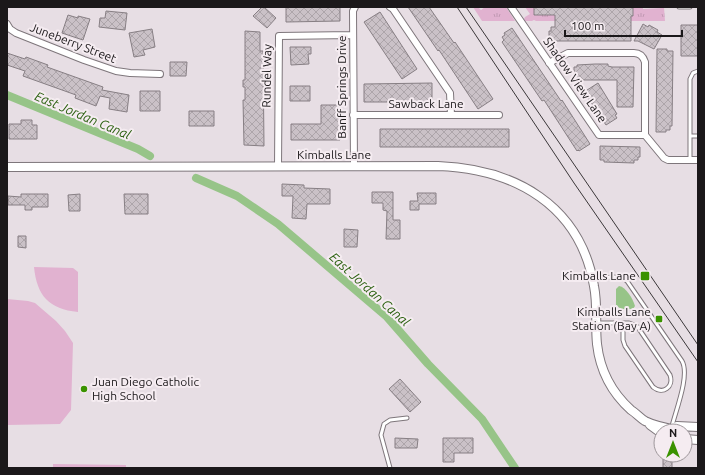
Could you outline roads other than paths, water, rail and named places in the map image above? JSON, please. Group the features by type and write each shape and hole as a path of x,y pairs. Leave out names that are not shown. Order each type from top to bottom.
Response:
{"street":[{"name":"Banff Springs Drive","path":"354,167 352,35 353,11 355,7"},
{"path":"390,7 450,93 451,115"},
{"name":"Shadow View Lane","path":"511,7 600,135 644,135"},
{"name":"Juneberry Street","path":"7,24 12,32 104,68 130,73 160,74"},
{"name":"Rundel Way","path":"278,167 279,36 352,35"},
{"path":"550,63 568,53 640,54 645,62 644,135 664,158 668,160 698,160"},
{"name":"Sawback Lane","path":"353,115 499,115"},
{"name":"Kimballs Lane","path":"7,167 438,166 485,172 519,184 541,198 562,216 581,246 589,264 593,280 596,297 599,355 608,382 621,400 645,420 654,423"},
{"path":"645,420 653,426"},
{"name":"Kimballs Lane","path":"645,420 658,423"}],"lane":[{"path":"679,7 690,7"},
{"path":"690,160 690,79 693,73 698,71"},
{"path":"690,136 698,136"},
{"path":"593,280 615,277 628,281 682,361 685,368 685,377 673,423"},
{"path":"597,323 623,323 637,326 670,376 671,382 668,388 659,391 653,387 626,349 623,340 623,323"},
{"path":"390,468 381,435 384,424 390,420 407,418"}],"waterway":[{"name":"East Jordan Canal","path":"7,95 138,149 150,156"},
{"name":"East Jordan Canal","path":"196,178 237,196 278,224 387,317 428,364 482,419 515,468"}],"tram line":[{"path":"457,7 574,183 698,362"},
{"path":"466,7 698,345"}],"place":[{"name":"Kimballs Lane","path":"645,276"},
{"name":"Kimballs Lane Station (Bay A)","path":"659,319"},
{"name":"Juan Diego Catholic High School","path":"84,389"}]}
